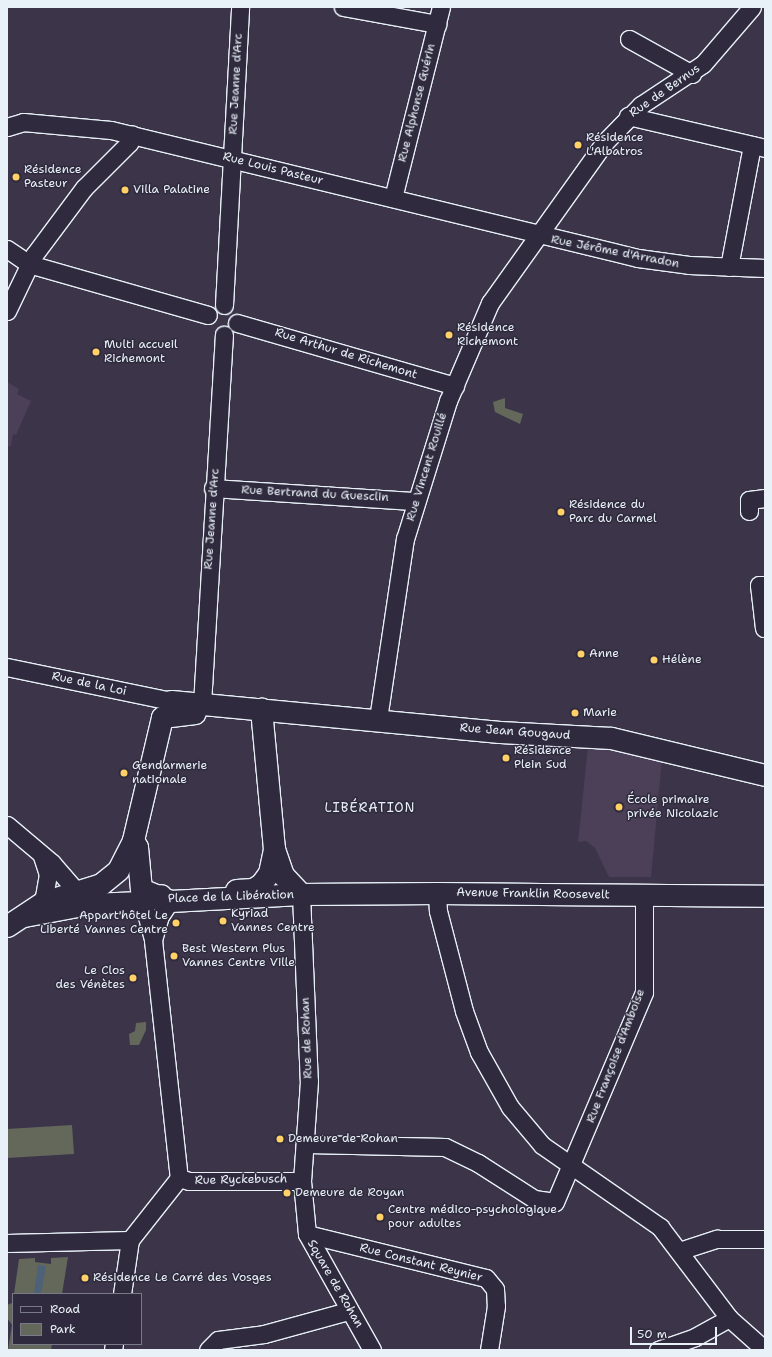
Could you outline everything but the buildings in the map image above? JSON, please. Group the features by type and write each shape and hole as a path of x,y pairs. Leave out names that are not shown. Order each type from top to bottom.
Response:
{"main road":[{"path":"166,709 202,704 227,708 261,709"},
{"path":"166,709 214,713 227,708"},
{"path":"15,921 78,901 112,876 121,866 133,840 166,709"},
{"name":"Rue Jean Gougaud","path":"261,709 611,738 765,775"},
{"name":"Place de la Libération","path":"261,709 274,849 283,875 301,894"},
{"path":"15,921 43,902 152,897 137,848 133,840"},
{"name":"Place de la Libération","path":"152,897 170,892 253,889 269,874 274,849"},
{"name":"Avenue Franklin Roosevelt","path":"301,894 437,893 765,896"},
{"name":"Place de la Libération","path":"152,897 301,894"}],"street":[{"name":"Rue Jeanne d'Arc","path":"224,305 233,161 240,7"},
{"path":"343,7 437,24"},
{"name":"Rue Alphonse Guérin","path":"393,198 441,7"},
{"name":"Rue de Bernus","path":"537,236 590,161 628,116 692,74 730,37 752,7"},
{"path":"629,39 692,74"},
{"path":"628,116 758,147 729,267"},
{"name":"Rue Louis Pasteur","path":"7,127 23,122 79,125 132,134 233,161 393,198 537,236"},
{"path":"7,311 29,264 84,188 129,143 132,134"},
{"name":"Rue Jérôme d'Arradon","path":"537,236 638,258 729,267 765,268"},
{"name":"Rue Vincent Rouillé","path":"378,719 399,563 416,501 454,386 490,303 537,236"},
{"path":"7,249 29,264 208,315"},
{"path":"224,305 232,309 237,323 224,335 210,329 208,315 216,306 224,305"},
{"name":"Rue Arthur de Richemont","path":"237,323 454,386"},
{"name":"Rue Jeanne d'Arc","path":"202,704 213,488 224,335"},
{"name":"Rue Bertrand du Guesclin","path":"213,488 416,501"},
{"path":"749,511 749,500 765,498"},
{"path":"761,582 764,628"},
{"name":"Rue de la Loi","path":"7,667 166,709"},
{"path":"7,825 42,855 78,901"},
{"path":"42,855 48,874 43,902"},
{"path":"437,893 438,911 464,1011 479,1052 510,1107 542,1145 572,1167 606,1186 660,1227 680,1251 729,1318 765,1350"},
{"name":"Rue de Rohan","path":"301,894 309,1081 307,1144 302,1181"},
{"name":"Rue Françoise d'Amboise","path":"307,1144 445,1147 478,1163 534,1199 549,1203 555,1202 572,1167 644,992 644,895"},
{"path":"122,1293 130,1240 179,1178 153,940 152,897"},
{"path":"152,897 160,916 153,940"},
{"name":"Rue Ryckebusch","path":"179,1178 189,1181 302,1181"},
{"name":"Square de Rohan","path":"302,1181 307,1234 348,1311 369,1345 385,1350"},
{"name":"Rue Constant Reynier","path":"307,1234 486,1278 495,1289 496,1300 489,1350"},
{"path":"680,1251 717,1239 765,1239"},
{"path":"7,1243 130,1240"},
{"path":"208,1350 218,1340 264,1334 348,1311"},
{"path":"658,1350 695,1337 729,1318"}],"shaded area":[{"path":"7,382 19,389 17,394 31,401 16,435 13,434 11,446 7,447"},
{"name":"École primaire privée Nicolazic","path":"588,746 662,758 651,877 609,877 595,848 586,841 578,842"}],"green space":[{"path":"505,398 505,408 523,414 520,424 495,412 493,402"},
{"path":"146,1022 146,1030 139,1045 130,1045 129,1034 135,1031 136,1023"},
{"path":"72,1125 74,1154 7,1158 7,1129"},
{"path":"68,1257 62,1293 14,1293 19,1259 35,1258 35,1262 51,1264 51,1258"},
{"path":"12,1303 12,1325 7,1318 7,1305"},
{"path":"12,1325 12,1345 52,1345 51,1350 8,1350"}],"water":[{"path":"38,1265 46,1266 41,1293 34,1293"}],"place":[{"name":"Résidence L'Albatros","path":"578,145"},
{"name":"Résidence Pasteur","path":"16,177"},
{"name":"Villa Palatine","path":"125,190"},
{"name":"Résidence Richemont","path":"449,335"},
{"name":"Multi accueil Richemont","path":"96,352"},
{"name":"Résidence du Parc du Carmel","path":"561,512"},
{"name":"Anne","path":"581,654"},
{"name":"Hélène","path":"654,660"},
{"name":"Marie","path":"575,713"},
{"name":"Résidence Plein Sud","path":"506,758"},
{"name":"Gendarmerie nationale","path":"124,773"},
{"name":"École primaire privée Nicolazic","path":"619,807"},
{"name":"Kyriad Vannes Centre","path":"223,921"},
{"name":"Appart'hôtel Le Liberté Vannes Centre","path":"176,923"},
{"name":"Best Western Plus Vannes Centre Ville","path":"174,956"},
{"name":"Le Clos des Vénètes","path":"133,978"},
{"name":"Demeure de Rohan","path":"280,1139"},
{"name":"Demeure de Royan","path":"287,1193"},
{"name":"Centre médico-psychologique pour adultes","path":"380,1217"},
{"name":"Résidence Le Carré des Vosges","path":"85,1278"}],"district":[{"name":"LIBÉRATION","path":"370,808"}]}
